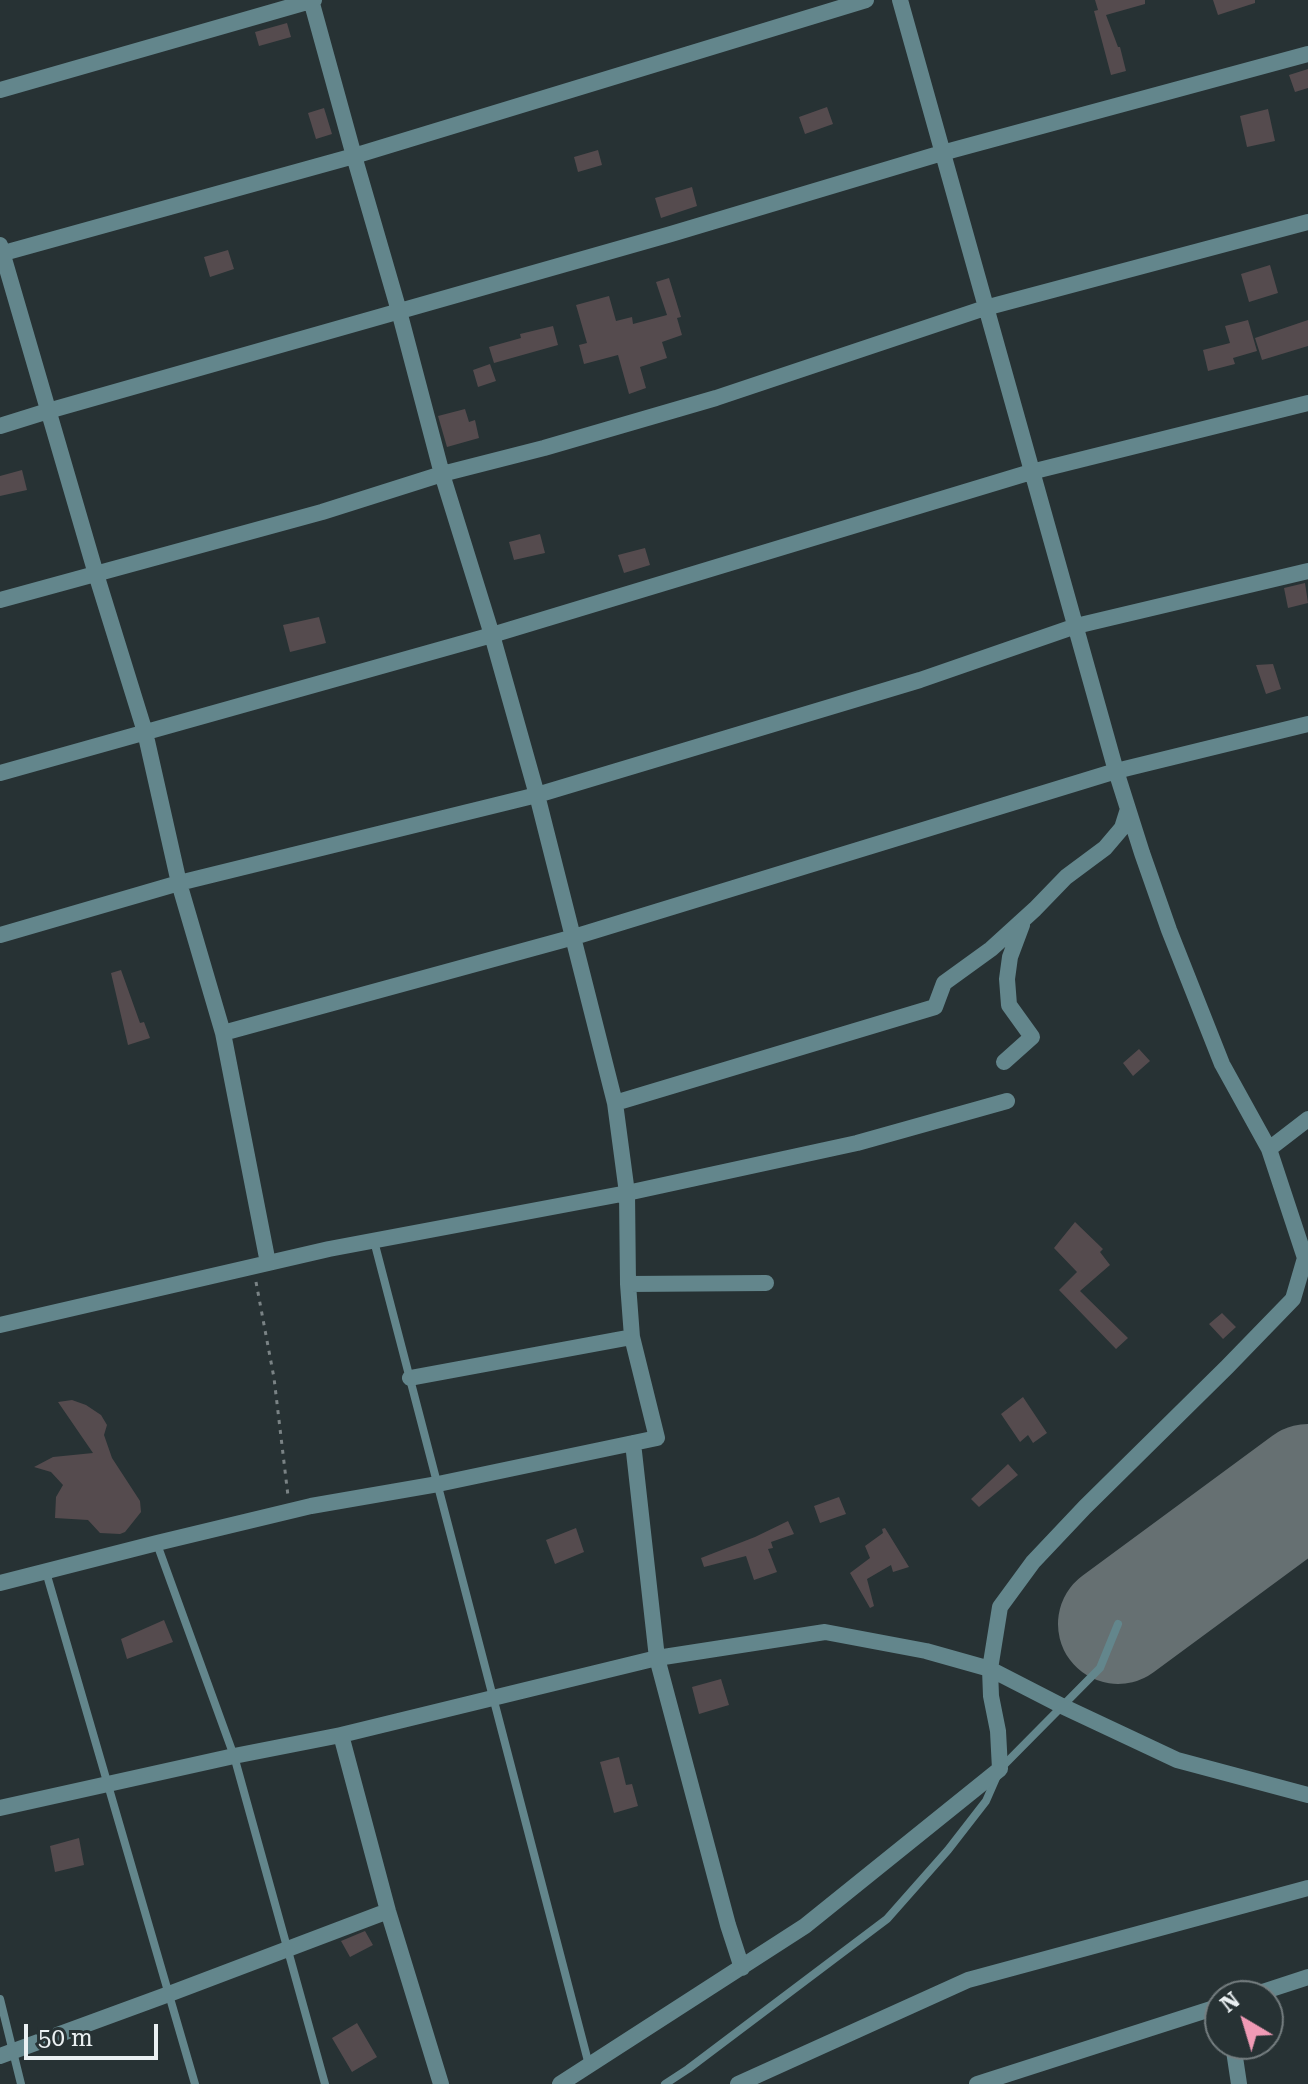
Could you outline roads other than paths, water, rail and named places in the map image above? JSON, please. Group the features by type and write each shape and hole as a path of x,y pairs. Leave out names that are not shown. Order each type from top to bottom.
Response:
{"street":[{"path":"0,90 312,0 442,474 537,795 615,1103 627,1193 632,1337 657,1438 290,1511 0,1583"},
{"path":"261,1265 223,1033 179,883 145,732 1,251 354,156 866,0"},
{"path":"560,2084 805,1926 1000,1769 990,1669 1000,1607 1033,1562 1085,1507 1293,1299 1305,1258 1269,1149 1222,1064 1169,930 1128,809 900,0"},
{"path":"0,426 942,153 1308,54"},
{"path":"0,600 322,512 442,474 716,398 985,308 1308,222"},
{"path":"0,773 492,635 1031,472 1308,403"},
{"path":"0,935 179,883 537,795 920,680 1076,626 1308,571"},
{"path":"223,1033 574,937 1116,771 1308,724"},
{"path":"615,1103 935,1007 944,983 991,949 1066,877 1105,848 1122,828 1128,809"},
{"path":"1004,1062 1032,1037 1009,1005 1007,979 1010,957 1024,920"},
{"path":"0,1325 374,1240 627,1193 857,1143 1007,1101"},
{"path":"1269,1149 1308,1119"},
{"path":"628,1284 766,1283"},
{"path":"410,1378 632,1337"},
{"path":"633,1443 657,1658 742,1968"},
{"path":"0,1808 341,1735 657,1658 825,1632 926,1651 990,1669 1177,1760 1308,1795"},
{"path":"341,1735 388,1911 441,2084"},
{"path":"738,2084 968,1980 1308,1888"},
{"path":"6,2053 388,1911"},
{"path":"1284,1985 1308,1977"},
{"path":"977,2084 1204,2011"},
{"path":"1235,2060 1239,2084"},
{"path":"1037,2065 1039,2084"}],"lane":[{"path":"374,1240 589,2065"},
{"path":"157,1543 234,1756 325,2084"},
{"path":"46,1572 195,2084"},
{"path":"665,2084 887,1919 986,1801 1000,1769 1100,1668 1118,1624"},
{"path":"0,1999 6,2053 21,2084"}]}
